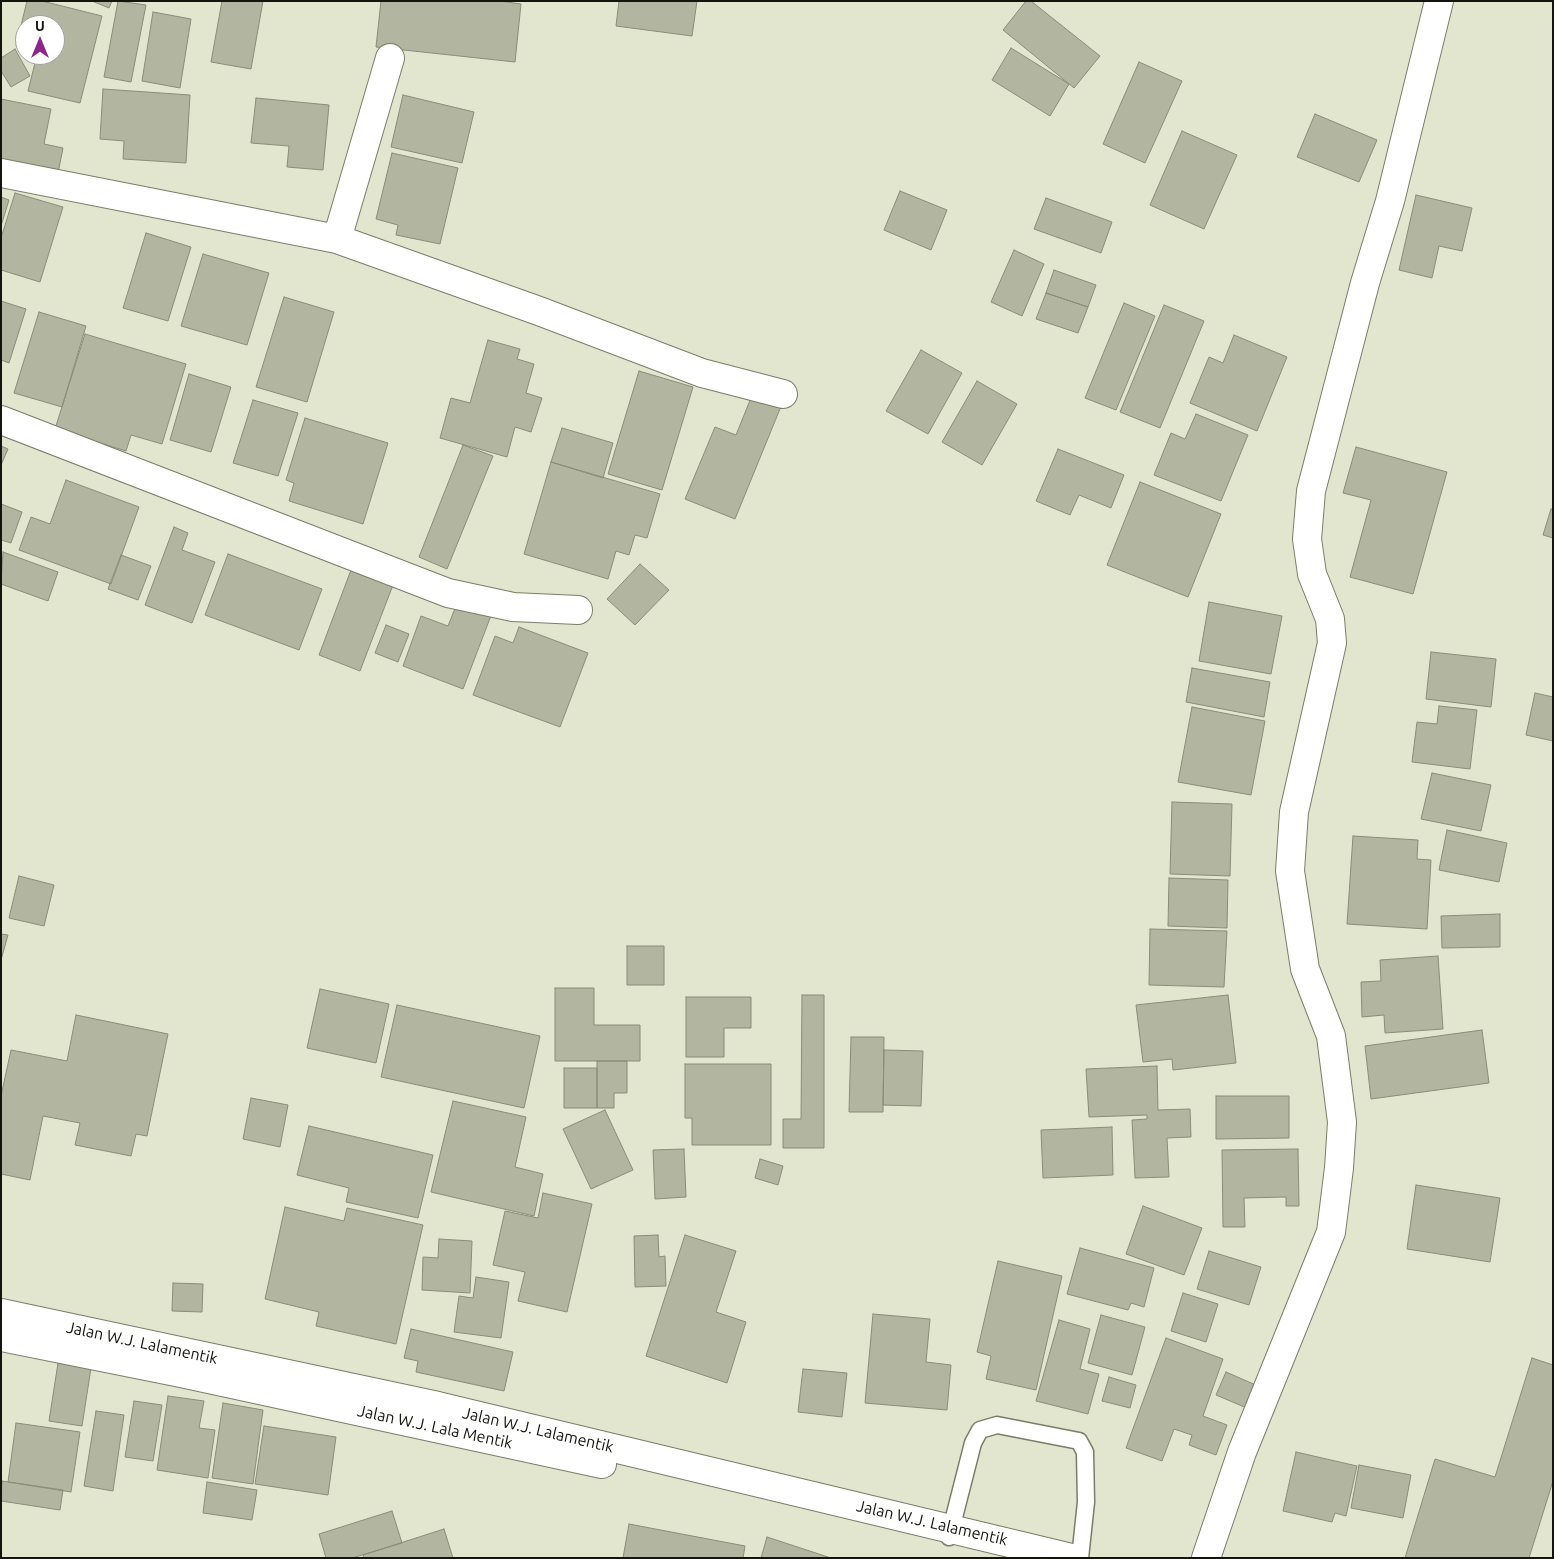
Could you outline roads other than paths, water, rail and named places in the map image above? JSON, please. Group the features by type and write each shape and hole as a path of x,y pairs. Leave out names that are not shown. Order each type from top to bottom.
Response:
{"street":[{"path":"1206,1558 1242,1452 1331,1232 1339,1168 1342,1122 1331,1036 1305,969 1290,872 1294,812 1332,644 1330,619 1312,574 1307,539 1311,491 1365,283 1390,202 1439,1"},
{"path":"337,239 390,58"},
{"path":"1,173 337,239 539,310 702,373 783,394"},
{"path":"1,420 448,593 513,607 578,610"},
{"name":"Jalan W.J. Lalamentik","path":"1,1313 438,1406 950,1534 1072,1558"},
{"name":"Jalan W.J. Lala Mentik","path":"1,1337 950,1534 1013,1558"}],"lane":[{"path":"950,1534 973,1444 980,1430 997,1425 1067,1437 1079,1441 1085,1452 1086,1502 1080,1558"}]}
